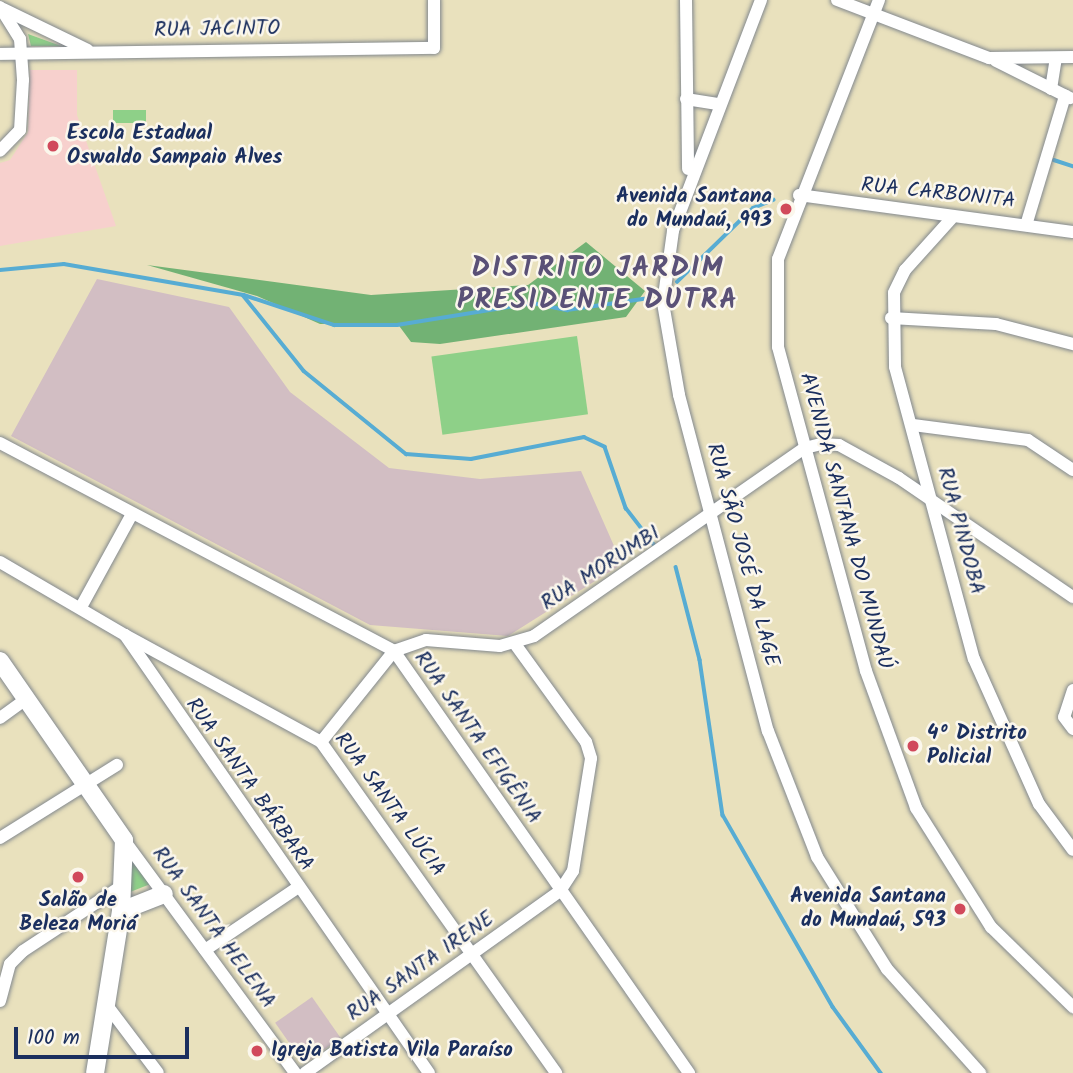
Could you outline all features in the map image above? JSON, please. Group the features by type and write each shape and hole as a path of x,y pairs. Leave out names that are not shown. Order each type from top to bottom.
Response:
{"street":[{"name":"RUA JACINTO","path":"0,54 434,48 434,0"},
{"path":"687,0 688,176"},
{"name":"RUA SÃO JOSÉ DA LAGE","path":"761,0 688,176 673,231 663,303 679,395 714,516 768,730 817,857 887,969 980,1073"},
{"path":"837,0 989,58 1069,98 1027,222"},
{"name":"AVENIDA SANTANA DO MUNDAÚ","path":"879,0 799,195 778,259 775,305 778,347 866,671 916,807 991,927 1073,1007"},
{"path":"0,7 90,51"},
{"path":"0,7 22,54 20,130 0,151"},
{"path":"989,58 1073,57"},
{"path":"1051,89 1056,59"},
{"path":"687,99 718,104"},
{"name":"RUA CARBONITA","path":"799,195 950,219 1027,222 1073,232"},
{"name":"RUA PINDOBA","path":"950,219 905,270 891,318 895,367 913,425 974,659 1007,741 1039,804 1073,850"},
{"path":"891,318 996,324 1073,344"},
{"path":"913,425 1028,440 1073,470"},
{"name":"RUA SANTA EFIGÊNIA","path":"0,443 394,651 689,1073"},
{"path":"805,448 839,445 931,499 1073,597"},
{"name":"RUA MORUMBI","path":"515,644 714,516 805,448"},
{"path":"81,607 132,514"},
{"name":"RUA SANTA BÁRBARA","path":"0,562 125,635 298,888 429,1073"},
{"name":"RUA SANTA LÚCIA","path":"125,635 321,742 556,1073"},
{"path":"321,742 394,651 439,639 515,644 586,742 591,758 573,871 560,891"},
{"path":"0,661 89,783 124,840 121,911 95,1073"},
{"path":"1073,690 1065,717 1073,729"},
{"path":"0,718 28,698"},
{"path":"0,838 117,765"},
{"name":"RUA SANTA HELENA","path":"124,840 295,1073"},
{"path":"0,1001 5,963 123,886"},
{"path":"205,950 298,888"},
{"name":"RUA SANTA IRENE","path":"305,1073 560,891"},
{"path":"121,911 164,894"},
{"path":"106,1004 158,1073"}],"shaded area":[{"name":"Escola Estadual Oswaldo Sampaio Alves","path":"30,70 77,70 77,115 116,226 0,246 0,163 10,160 28,132"},
{"path":"97,279 229,307 290,392 389,468 480,479 581,471 622,564 508,636 370,625 11,436"},
{"path":"312,997 341,1038 304,1064 275,1023"}],"green space":[{"path":"28,34 61,46 31,46"},
{"path":"113,110 146,110 146,123 113,123"},
{"path":"586,242 645,291 626,317 440,344 411,342 397,323 320,324 257,296 147,265 371,295 528,285"},
{"path":"577,336 588,414 442,435 431,356"},
{"path":"133,859 153,883 125,894 126,874"}],"waterway":[{"path":"1054,160 1073,166"},
{"path":"677,282 753,208 773,200"},
{"path":"0,270 64,264 243,295 304,371 406,454 471,459 584,437 605,447 626,508 656,547"},
{"path":"244,295 334,325 397,325 533,303 567,310 649,298"},
{"path":"676,567 700,660 723,815 833,1007 881,1073"}],"place":[{"name":"Escola Estadual Oswaldo Sampaio Alves","path":"53,146"},
{"name":"Avenida Santana do Mundaú, 993","path":"786,209"},
{"name":"4º Distrito Policial","path":"913,746"},
{"name":"Salão de Beleza Moriá","path":"78,877"},
{"name":"Avenida Santana do Mundaú, 593","path":"960,909"},
{"name":"Igreja Batista Vila Paraíso","path":"257,1051"}],"district":[{"name":"DISTRITO JARDIM PRESIDENTE DUTRA","path":"598,285"}]}
